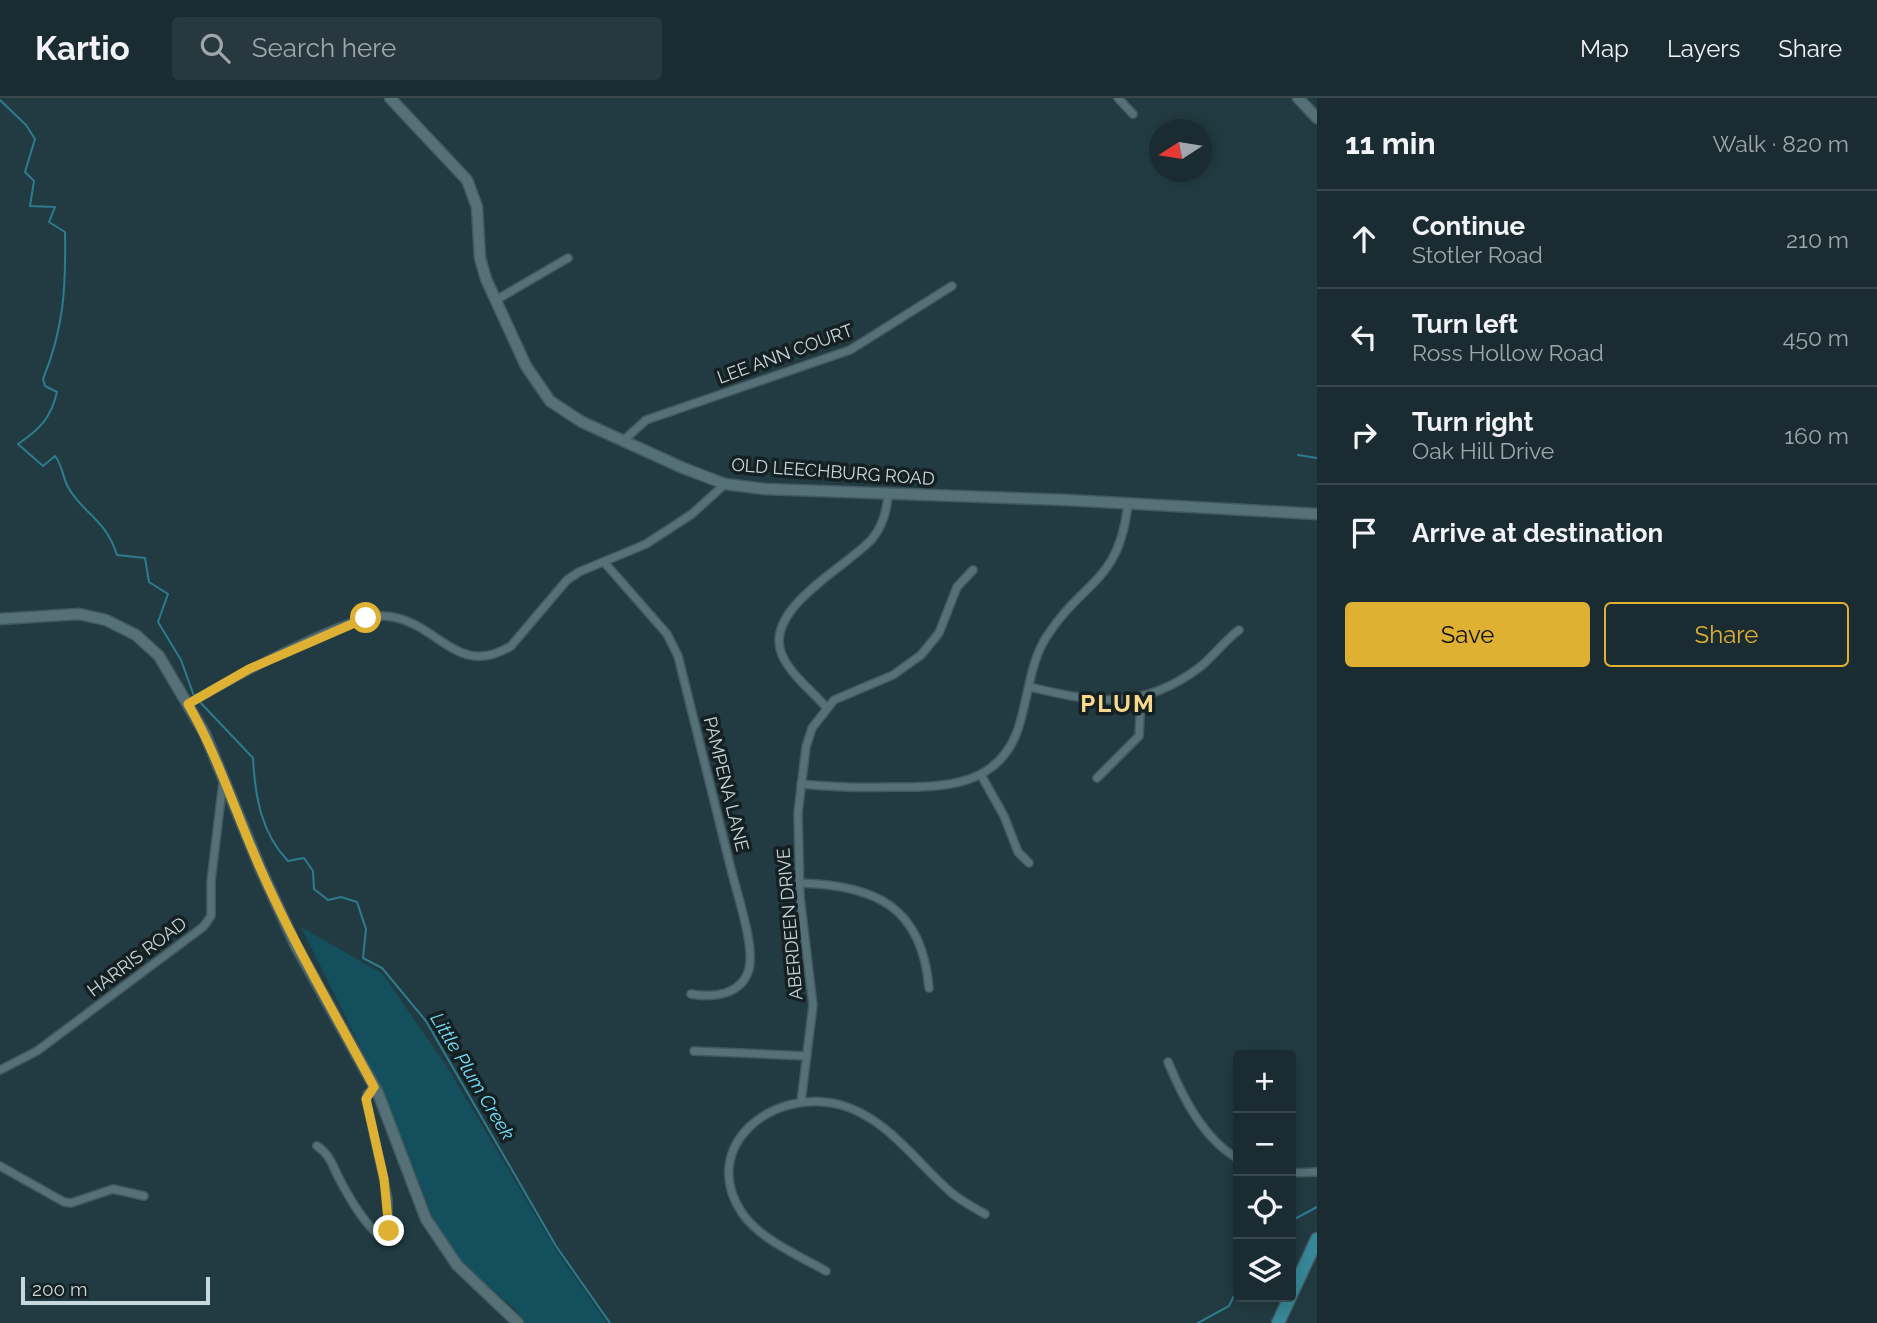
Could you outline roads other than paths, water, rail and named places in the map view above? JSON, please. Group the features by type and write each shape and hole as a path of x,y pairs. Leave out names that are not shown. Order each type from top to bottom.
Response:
{"main road":[{"path":"1296,1283 1317,1239"},
{"path":"1278,1323 1287,1302"}],"street":[{"name":"OLD LEECHBURG ROAD","path":"390,98 467,180 477,207 480,258 496,300 526,366 550,401 574,418 726,484 1317,514"},
{"path":"1118,98 1133,114"},
{"path":"1298,98 1317,118"},
{"path":"496,300 568,258"},
{"name":"LEE ANN COURT","path":"624,440 646,420 850,350 952,286"},
{"path":"195,700 249,669 374,616 392,617 418,625 453,649 471,657 491,655 511,646 567,580 658,537 692,514 726,484"},
{"path":"827,708 782,655 781,626 793,607 872,539 884,519 888,494"},
{"path":"801,784 841,788 939,787 968,782 999,762 1017,734 1046,637 1112,563 1125,532 1128,504"},
{"name":"PAMPENA LANE","path":"604,562 667,634 678,656 740,905 750,961 748,971 728,993 717,996 691,994"},
{"name":"ABERDEEN DRIVE","path":"801,1102 813,987 799,883 801,784 812,728 827,708 850,692 893,675 921,655 939,632 963,578 974,569"},
{"path":"0,620 79,614 123,627 159,656 195,700 223,782 296,946 374,1087 436,1237 457,1265 518,1323"},
{"path":"1030,687 1087,701 1141,698 1177,682 1201,666 1239,630"},
{"path":"1097,778 1139,736 1141,698"},
{"path":"981,775 1004,816 1018,852 1028,863"},
{"name":"HARRIS ROAD","path":"0,1070 37,1051 204,927 211,916 211,881 223,782"},
{"path":"799,883 846,886 886,903 918,939 927,961 929,988"},
{"path":"694,1051 807,1056"},
{"path":"1168,1062 1197,1120 1226,1152 1233,1156"},
{"path":"317,1146 334,1164 351,1201 374,1231 379,1236 388,1234 388,1199 366,1099 374,1087"},
{"path":"826,1271 755,1228 741,1211 731,1182 734,1154 750,1126 772,1109 801,1102 827,1102 851,1108 917,1156 952,1192 985,1214"},
{"path":"0,1166 64,1202 71,1203 113,1189 144,1196"},
{"path":"1296,1173 1317,1172"}],"waterway":[{"name":"Little Plum Creek","path":"0,100 26,125 35,139 25,172 34,181 30,206 55,207 49,222 65,232 62,307 55,342 43,379 45,386 57,392 43,422 18,444 43,466 55,456 68,487 100,524 117,555 145,558 149,582 168,594 158,622 181,660 194,696"},
{"path":"1298,455 1317,458"},
{"name":"Little Plum Creek","path":"198,700 253,758 261,813 279,850 288,861 304,858 313,871 314,889 328,900 341,897 357,902 366,929 363,958 382,968 426,1021 556,1246 610,1323"},
{"path":"1296,1218 1317,1207"},
{"path":"1198,1323 1229,1306 1233,1298"}],"district":[{"name":"PLUM","path":"1118,704"}]}
